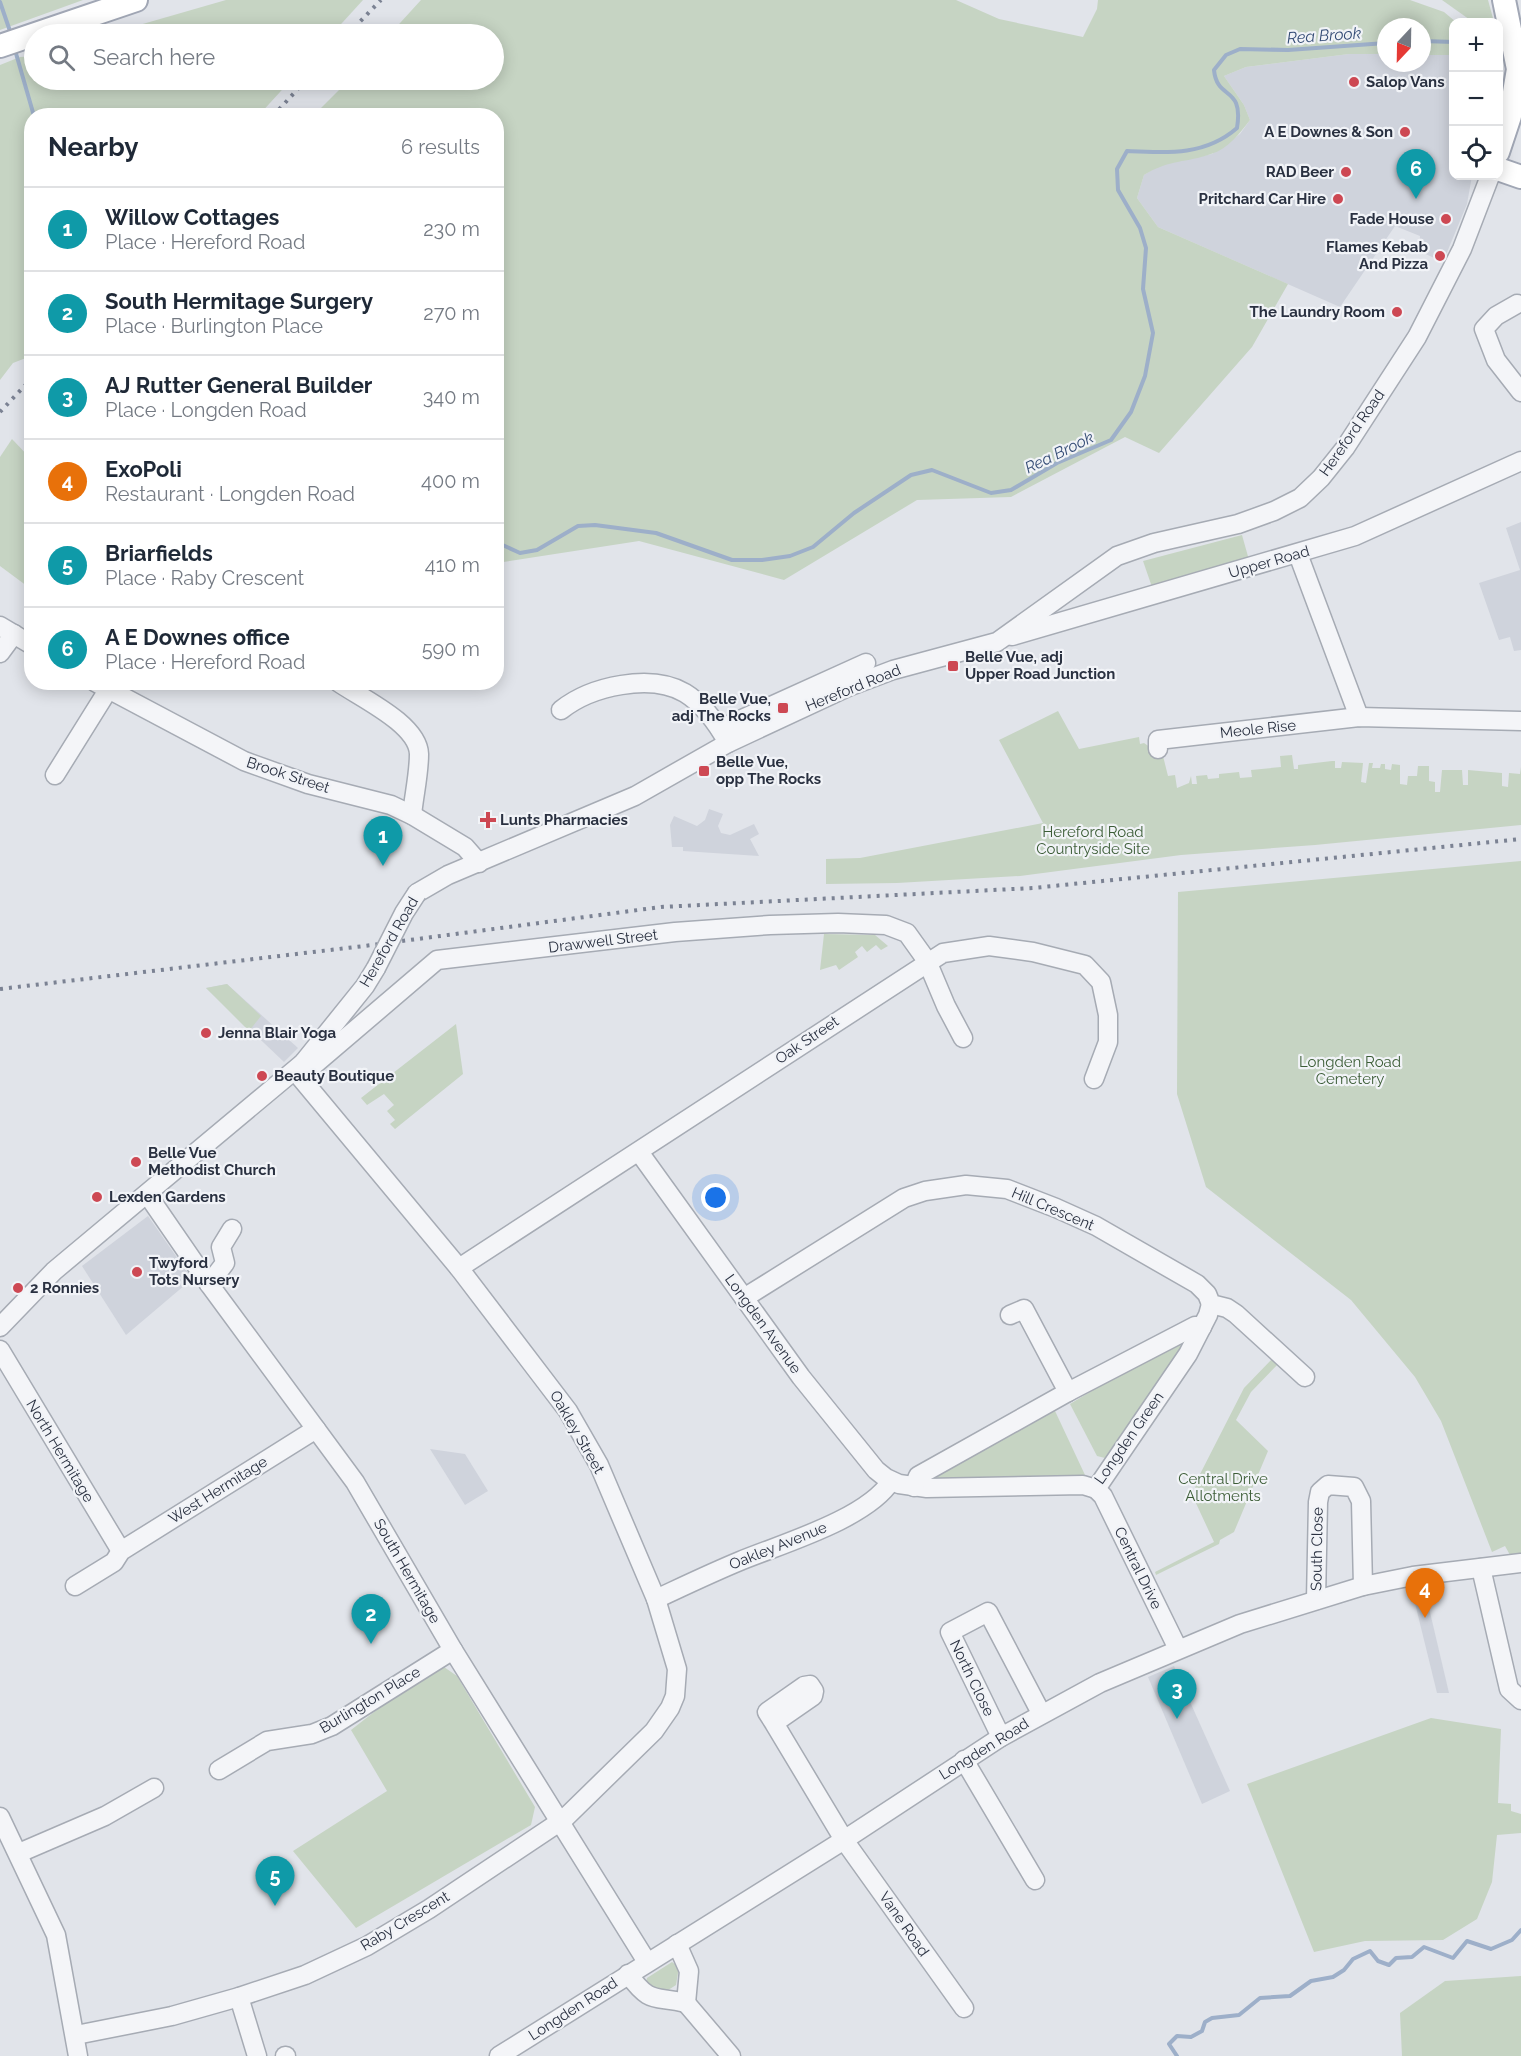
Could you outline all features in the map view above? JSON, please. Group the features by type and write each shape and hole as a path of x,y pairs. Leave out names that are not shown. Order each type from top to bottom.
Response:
{"main road":[{"path":"62,24 136,0"},
{"path":"1503,137 1519,74 1506,9"},
{"path":"0,46 24,37"},
{"path":"1503,170 1521,177"}],"street":[{"name":"Hereford Road","path":"724,736 884,674 973,650 1008,636 1037,611 1117,556 1154,543 1238,524 1274,512 1300,498 1322,478 1345,448 1417,337 1462,249 1488,180"},
{"path":"1517,304 1496,316 1484,328 1496,360 1521,392"},
{"name":"Upper Road","path":"1008,636 1355,536 1521,461"},
{"path":"1298,554 1359,717"},
{"path":"0,653 7,630 24,640"},
{"name":"Hereford Road","path":"299,1067 365,986 417,893 430,884 635,796 724,736 866,663"},
{"path":"561,710 588,695 613,688 665,685 686,694 724,736"},
{"path":"55,775 102,690"},
{"name":"Brook Street","path":"114,690 244,761 308,783 391,805 465,847 479,863"},
{"path":"350,690 399,723 410,732 416,741 419,754 411,815"},
{"name":"Meole Rise","path":"1154,744 1359,717 1521,721"},
{"name":"Drawwell Street","path":"299,1067 314,1065 437,960 675,932 838,923 886,926 907,933 927,961 946,1006 963,1038"},
{"name":"Oak Street","path":"459,1268 943,952 989,946 1033,952 1085,964 1101,982 1107,1016 1108,1042 1102,1073"},
{"path":"0,1327 54,1271 299,1067"},
{"name":"Oakley Street","path":"299,1067 459,1268 568,1411 609,1487 656,1599 677,1669 675,1696 670,1708 663,1720 628,1758 558,1822"},
{"name":"Longden Avenue","path":"639,1152 801,1377 842,1429 876,1470 902,1484"},
{"name":"Hill Crescent","path":"744,1298 904,1198 925,1191 966,1185 1007,1189 1096,1226 1197,1284 1207,1294 1211,1304 1227,1308 1236,1314 1305,1377"},
{"name":"South Hermitage","path":"147,1194 209,1284 355,1482 453,1650 646,1962"},
{"path":"209,1284 225,1263 221,1247 232,1229"},
{"name":"Longden Green","path":"902,1484 1083,1485 1096,1489 1188,1354 1211,1304"},
{"path":"1010,1315 1024,1309 1068,1392"},
{"path":"902,1484 1068,1392 1195,1326 1202,1327"},
{"name":"North Hermitage","path":"0,1350 121,1551"},
{"name":"West Hermitage","path":"87,1585 114,1562 121,1551 316,1429"},
{"name":"Oakley Avenue","path":"656,1599 738,1562 827,1527 902,1484"},
{"name":"South Close","path":"1316,1600 1318,1502 1320,1492 1328,1485 1354,1487 1361,1501 1363,1586"},
{"name":"Central Drive","path":"1096,1489 1103,1496 1178,1649"},
{"name":"Longden Road","path":"499,2056 844,1840 964,1760 1041,1713 1178,1649 1240,1624 1316,1600 1363,1586 1413,1576 1521,1563"},
{"path":"1481,1568 1509,1689 1521,1700"},
{"name":"North Close","path":"1000,1737 950,1632 988,1612 1041,1713"},
{"name":"Burlington Place","path":"219,1770 267,1741 312,1734 332,1726 453,1650"},
{"name":"Vane Road","path":"774,1724 844,1840 964,2008"},
{"path":"964,1760 1035,1880"},
{"path":"19,1853 105,1816 154,1788"},
{"path":"0,1817 56,1935 78,2056"},
{"name":"Raby Crescent","path":"76,2035 172,2016 305,1975 367,1946 429,1909 558,1822"},
{"path":"677,1944 689,1971 686,2003"},
{"path":"628,1974 643,1993 652,1998 686,2003 731,2056"},
{"path":"239,1997 258,2056"}],"shaded area":[{"path":"1349,54 1377,54 1377,72 1431,72 1431,55 1449,55 1449,180 1471,180 1467,204 1443,262 1419,251 1420,236 1395,226 1340,307 1158,227 1137,198 1144,175 1161,164 1212,154 1240,134 1250,120 1244,105 1224,76 1246,67"},
{"path":"1521,522 1521,650 1514,651 1510,637 1499,640 1479,583 1520,570 1506,528"},
{"path":"709,809 723,814 718,826 721,833 730,835 754,824 759,834 750,839 759,856 683,851 683,847 672,847 670,825 674,816 697,826 705,820"},
{"path":"227,984 298,1048 284,1062 206,988"},
{"name":"Twyford Tots Nursery","path":"148,1216 192,1279 126,1335 82,1266"},
{"path":"430,1449 465,1454 488,1491 465,1505"},
{"path":"1412,1591 1425,1591 1449,1693 1437,1693"},
{"path":"1174,1666 1230,1791 1202,1804 1148,1677"}],"green space":[{"path":"0,0 83,0 0,30"},
{"path":"226,0 363,0 341,24 143,24"},
{"path":"421,0 956,0 999,19 1083,37 1097,9 1098,0 1410,0 1444,12 1451,18 1449,18 1449,55 1431,55 1431,18 1377,18 1377,54 1349,54 1246,67 1224,76 1244,105 1250,120 1242,130 1217,152 1162,166 1144,175 1137,198 1158,227 1288,284 1252,347 1159,453 1125,437 1011,497 917,500 784,580 639,541 504,562 504,108 321,108 339,90 504,90 504,24 399,24"},
{"path":"1442,0 1488,0 1493,18 1467,18"},
{"path":"24,57 24,90 282,90 265,108 24,108 24,359 13,363 0,380 0,65"},
{"path":"12,439 24,452 24,584 0,566 0,457"},
{"path":"1242,535 1249,560 1152,587 1143,561"},
{"name":"Hereford Road Countryside Site","path":"1058,711 1079,749 1139,737 1140,744 1144,743 1163,756 1168,776 1175,775 1177,788 1189,783 1191,776 1192,784 1197,784 1196,776 1207,775 1208,779 1219,778 1219,774 1239,772 1240,778 1252,777 1251,770 1281,767 1280,756 1292,755 1294,769 1298,769 1298,765 1332,761 1335,761 1335,768 1341,768 1342,762 1363,763 1361,782 1366,783 1369,763 1373,763 1372,768 1380,768 1381,764 1385,764 1385,769 1391,770 1392,764 1400,765 1400,784 1407,785 1408,776 1417,776 1418,766 1429,766 1429,781 1435,782 1435,792 1440,792 1442,770 1462,770 1463,785 1468,785 1468,770 1502,773 1502,786 1508,787 1509,773 1520,774 1521,767 1521,825 1315,845 1181,855 1020,876 897,883 826,884 826,859 860,858 1043,823 999,740"},
{"name":"Longden Road Cemetery","path":"1521,861 1521,1553 1510,1555 1505,1546 1492,1552 1441,1421 1415,1377 1351,1300 1206,1187 1177,1094 1178,892"},
{"path":"824,934 875,935 888,946 881,950 876,945 867,952 862,946 855,952 858,957 839,970 836,965 820,970"},
{"path":"227,984 261,1016 249,1031 206,988"},
{"path":"456,1024 463,1074 395,1129 390,1124 395,1120 387,1111 394,1105 384,1094 367,1105 361,1098"},
{"path":"1188,1333 1188,1339 1105,1458 1097,1456 1070,1404"},
{"name":"Central Drive Allotments","path":"1275,1356 1281,1361 1251,1392 1236,1420 1268,1451 1234,1532 1220,1540 1219,1544 1156,1575 1155,1572 1214,1542 1194,1499 1196,1482 1244,1388"},
{"path":"1055,1411 1085,1475 934,1481 932,1476"},
{"path":"444,1667 457,1676 535,1807 531,1825 356,1928 293,1851 387,1791 351,1730 383,1705"},
{"path":"1431,1718 1501,1729 1498,1803 1511,1804 1511,1811 1521,1814 1521,1833 1497,1835 1492,1882 1477,1919 1443,1940 1365,1941 1314,1952 1247,1784"},
{"path":"672,1962 679,1967 676,1985 665,1992 653,1989 646,1983 647,1978"},
{"path":"1521,1976 1521,2056 1402,2056 1400,2013 1445,1981"}],"waterway":[{"name":"Rea Brook","path":"0,2 11,34"},
{"name":"Rea Brook","path":"1431,41 1449,42"},
{"name":"Rea Brook","path":"504,546 520,553 537,550 578,526 595,525 656,533 732,560 762,560 790,556 813,547 854,513 911,475 932,470 991,493 1011,490 1057,463 1111,440 1131,412 1145,376 1153,333 1143,289 1146,248 1140,228 1118,190 1117,169 1127,151 1185,151 1212,144 1237,128 1237,105 1216,80 1214,70 1226,55 1240,49 1288,50 1377,44"},
{"name":"Rea Brook","path":"15,50 24,81"},
{"name":"Rea Brook","path":"27,90 32,108"},
{"path":"1177,2056 1169,2044 1177,2036 1191,2037 1202,2031 1205,2022 1212,2018 1239,2015 1260,1998 1290,1996 1311,1981 1333,1977 1344,1970 1353,1959 1370,1951 1378,1961 1389,1965 1396,1958 1412,1957 1424,1947 1453,1958 1467,1941 1491,1949 1512,1940 1521,1930"}],"railway":[{"path":"358,24 381,0"},
{"path":"280,108 297,90"},
{"path":"0,412 24,386"},
{"path":"0,989 364,946 661,907 1033,888 1521,839"}],"place":[{"name":"Salop Vans","path":"1354,82"},
{"name":"A E Downes & Son","path":"1405,132"},
{"name":"RAD Beer","path":"1346,172"},
{"name":"Pritchard Car Hire","path":"1338,199"},
{"name":"A E Downes office","path":"1416,199"},
{"name":"Fade House","path":"1446,219"},
{"name":"Flames Kebab And Pizza","path":"1440,256"},
{"name":"The Laundry Room","path":"1397,312"},
{"name":"Belle Vue, adj Upper Road Junction","path":"953,666"},
{"name":"Belle Vue, adj The Rocks","path":"783,708"},
{"name":"Belle Vue, opp The Rocks","path":"704,771"},
{"name":"Lunts Pharmacies","path":"488,820"},
{"name":"Willow Cottages","path":"383,866"},
{"name":"Jenna Blair Yoga","path":"206,1033"},
{"name":"Beauty Boutique","path":"262,1076"},
{"name":"Belle Vue Methodist Church","path":"136,1162"},
{"name":"Lexden Gardens","path":"97,1197"},
{"name":"Twyford Tots Nursery","path":"137,1272"},
{"name":"2 Ronnies","path":"18,1288"},
{"name":"ExoPoli","path":"1425,1618"},
{"name":"South Hermitage Surgery","path":"371,1644"},
{"name":"AJ Rutter General Builder","path":"1177,1719"},
{"name":"Briarfields","path":"275,1906"}]}
